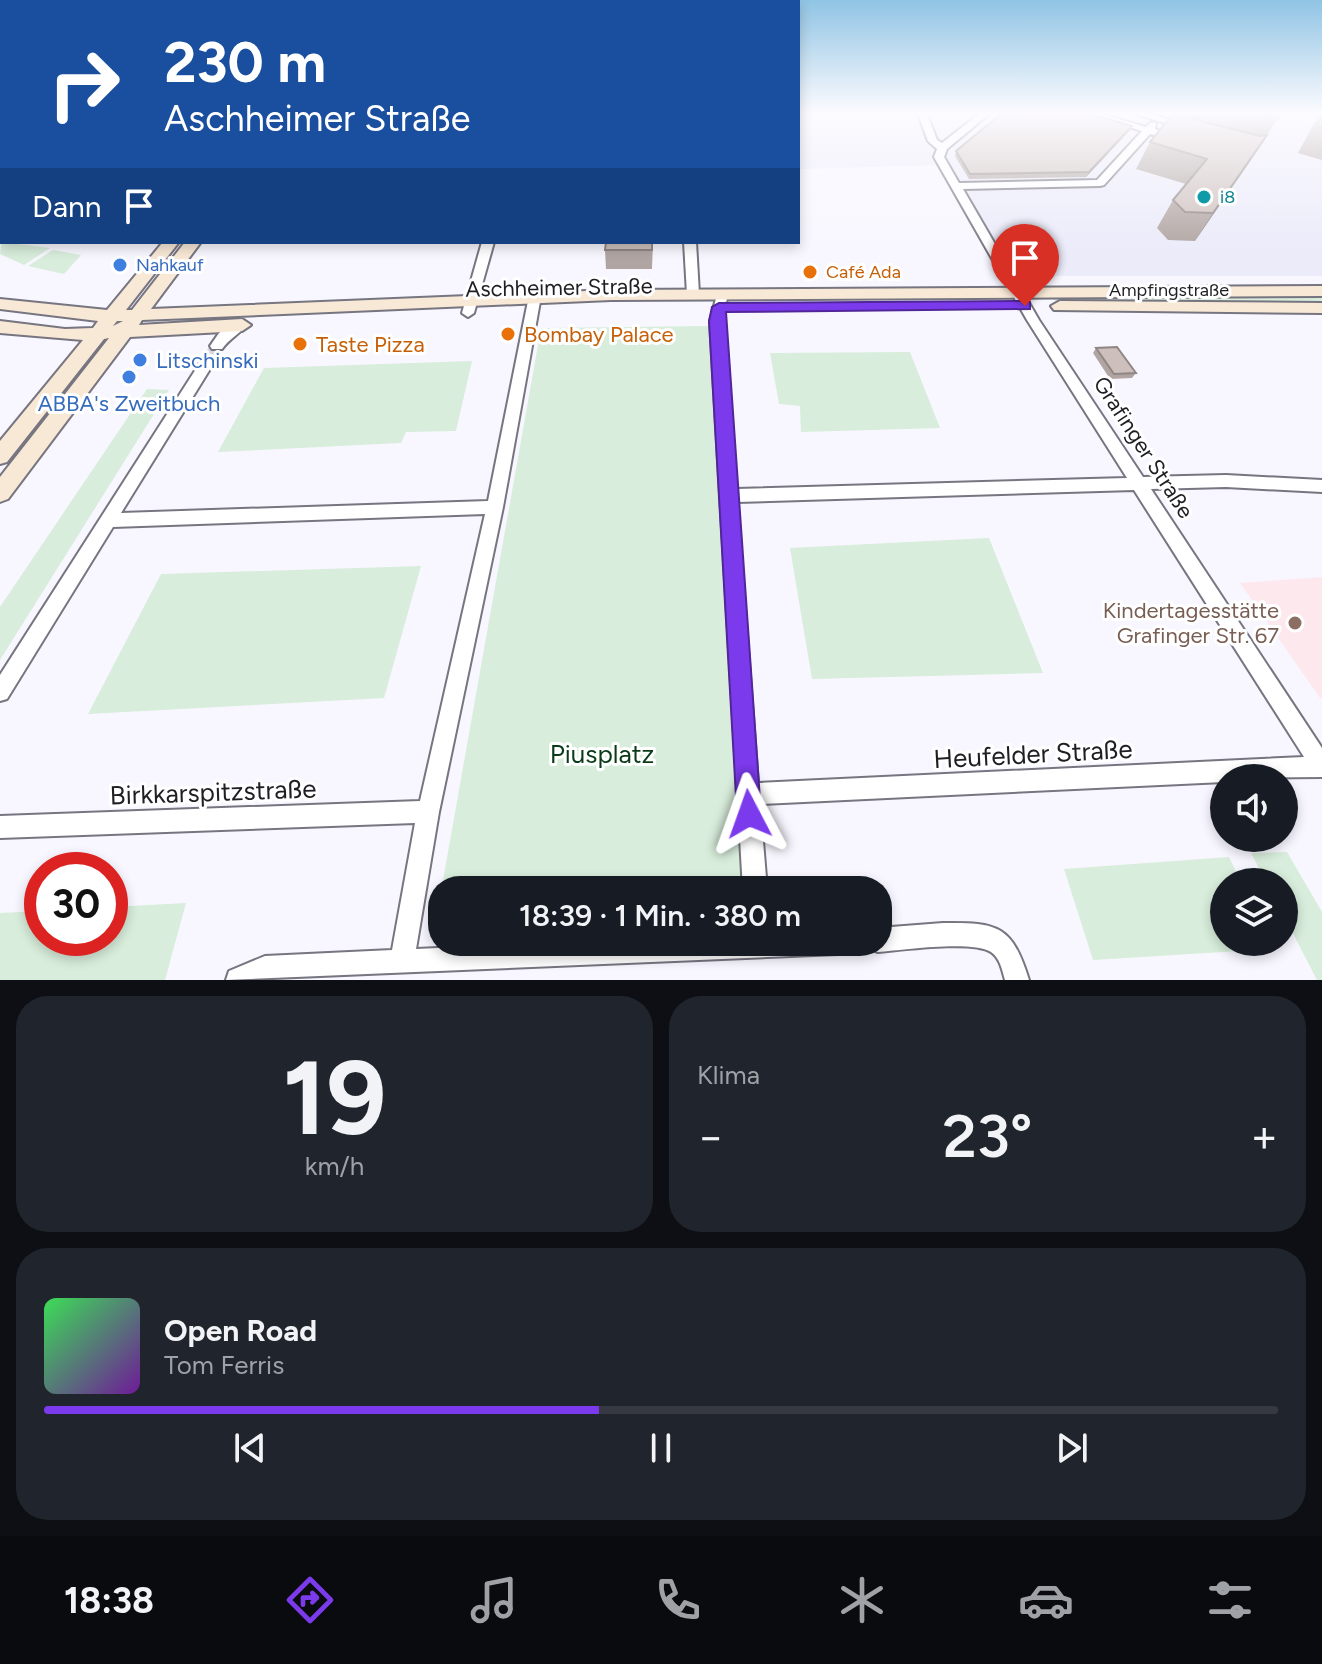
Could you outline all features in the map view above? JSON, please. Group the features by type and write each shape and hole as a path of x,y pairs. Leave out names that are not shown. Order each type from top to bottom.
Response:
{"main road":[{"path":"0,493 170,244"},
{"path":"0,304 116,324 135,315 191,244"},
{"name":"Ampfingstraße","path":"1021,298 1322,291"},
{"name":"Aschheimer Straße","path":"535,304 693,294 721,300"},
{"name":"Ampfingstraße","path":"1021,298 1322,308"},
{"name":"Aschheimer Straße","path":"135,315 721,300 1021,298"},
{"name":"Aschheimer Straße","path":"0,327 50,334 96,334 116,324 240,325 470,306"},
{"path":"0,456 96,334"}],"street":[{"name":"Grafinger Straße","path":"941,160 1021,298 1322,767"},
{"path":"956,186 1100,183 1122,160"},
{"path":"470,306 487,244"},
{"path":"690,244 693,294"},
{"path":"721,300 716,321 754,876"},
{"path":"402,961 428,812 495,507 535,304"},
{"path":"217,346 224,336 240,325"},
{"path":"0,692 208,361"},
{"path":"728,496 1226,481 1322,486"},
{"path":"110,520 495,507"},
{"name":"Heufelder Straße","path":"747,794 1322,767"},
{"name":"Birkkarspitzstraße","path":"0,827 428,812"},
{"path":"892,939 983,935 1000,943 1010,956 1017,980"},
{"path":"238,980 265,968 507,956"}],"shaded area":[{"path":"800,160 1322,160 1322,276 1013,276 943,165 800,169"},
{"name":"Kindertagesstätte Grafinger Str. 67","path":"1322,577 1322,698 1320,698 1240,583"}],"green space":[{"path":"1,244 50,248 24,265 0,254"},
{"path":"53,250 81,255 64,274 28,266"},
{"path":"1051,295 1322,295 1322,304 1055,301"},
{"name":"Piusplatz","path":"708,326 745,876 444,876 541,328"},
{"path":"910,352 940,428 801,432 800,406 779,404 770,353"},
{"path":"472,361 456,431 406,432 401,443 218,452 264,368"},
{"path":"147,389 169,390 0,660 0,607"},
{"path":"989,538 1043,673 812,679 790,548"},
{"path":"421,566 384,698 88,714 161,574"},
{"path":"1287,852 1296,868 1259,868 1251,853"},
{"path":"1229,857 1234,868 1210,868 1210,953 1093,960 1064,869"},
{"path":"1298,871 1322,912 1322,980 1317,980 1298,943"},
{"path":"186,903 165,980 0,980 0,913 24,912 24,956 128,956 128,906"}],"building":[{"path":"961,160 1100,160 1089,172 970,174"},
{"path":"1206,160 1250,160 1213,213 1185,212 1173,200"},
{"path":"606,244 652,244 652,250 605,250"},
{"path":"1117,347 1136,373 1114,374 1096,348"}],"tunnel":[{"path":"208,361 217,346"}],"place":[{"name":"i8","path":"1204,197"},
{"name":"Nahkauf","path":"120,265"},
{"name":"Café Ada","path":"810,272"},
{"name":"Bombay Palace","path":"508,334"},
{"name":"Taste Pizza","path":"300,344"},
{"name":"Litschinski","path":"140,360"},
{"name":"ABBA's Zweitbuch","path":"129,377"},
{"name":"Kindertagesstätte Grafinger Str. 67","path":"1295,623"}],"route":[{"path":"749,814 716,321 719,307 1025,306"}]}
